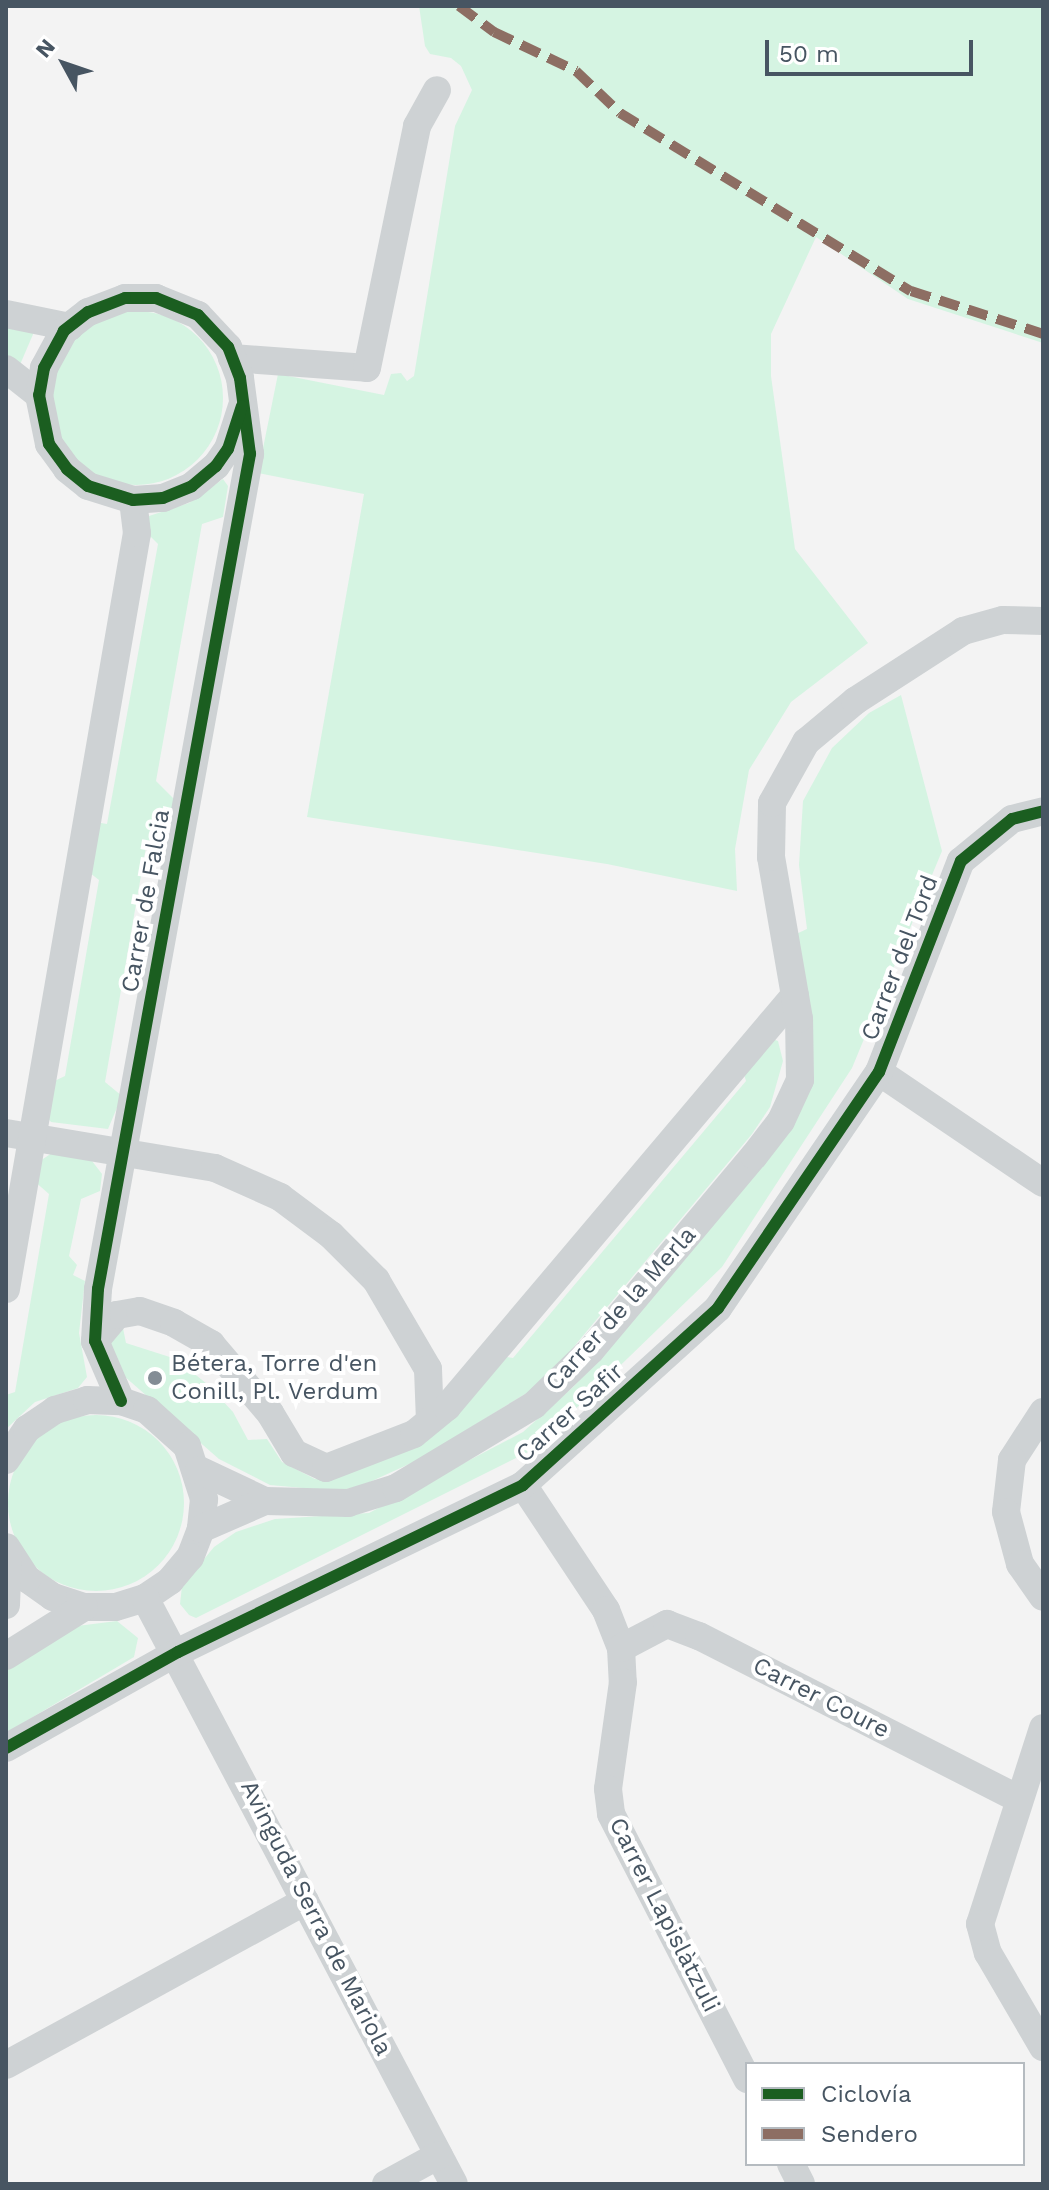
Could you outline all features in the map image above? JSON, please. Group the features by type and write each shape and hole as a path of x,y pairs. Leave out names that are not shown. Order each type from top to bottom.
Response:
{"street":[{"path":"232,358 367,368 417,126 437,90"},
{"path":"125,298 156,298 198,315 232,358 242,406 228,449 216,466 192,486 163,498 133,500 88,486 67,469 49,444 39,395 44,368 70,327 88,312 125,298"},
{"path":"6,314 70,327"},
{"path":"6,369 39,395"},
{"name":"Carrer de Falcia","path":"121,1401 95,1341 98,1289 250,454 242,406"},
{"path":"6,1289 18,1135 137,533 133,500"},
{"name":"Carrer de la Merla","path":"199,1470 265,1501 348,1503 396,1488 534,1405 591,1350 781,1121 800,1080 795,995 771,857 772,803 806,742 855,701 963,631 1003,620 1043,621"},
{"name":"Carrer del Tord","path":"879,1072 961,861 1012,819 1043,811"},
{"path":"95,1341 117,1315 140,1311 174,1323 211,1344 270,1413 294,1453 326,1468 414,1434 430,1420 795,995"},
{"path":"879,1072 1043,1183"},
{"name":"Carrer Safir","path":"6,1748 178,1652 523,1485 718,1308 879,1072"},
{"path":"18,1135 215,1168 280,1197 331,1235 376,1280 414,1337 428,1369 430,1420"},
{"path":"6,1460 27,1429 55,1410 87,1400 121,1401 169,1425 199,1470 204,1499 201,1529 190,1557 170,1581 145,1598 115,1607 84,1607 53,1597 27,1579 7,1550"},
{"path":"1043,1412 1012,1460 1006,1512 1020,1564 1043,1597"},
{"name":"Carrer Lapislàtzuli","path":"523,1485 606,1610 621,1648 623,1682 608,1789 611,1814 745,2075"},
{"name":"Carrer de la Merla","path":"201,1529 265,1501"},
{"path":"6,1605 7,1550"},
{"name":"Avinguda Serra de Mariola","path":"145,1598 178,1652 454,2184"},
{"path":"6,1656 84,1607"},
{"name":"Carrer Coure","path":"621,1648 667,1624 699,1636 1019,1799"},
{"path":"1043,1728 980,1924 988,1953 1043,2047"},
{"path":"6,2065 305,1901"},
{"path":"386,2184 439,2155"},
{"path":"792,2166 801,2184"}],"green space":[{"path":"419,6 1043,6 1043,343 908,299 816,237 771,334 771,376 795,549 868,643 791,702 749,770 735,849 737,891 607,864 307,817 364,494 258,473 278,374 384,395 391,374 401,373 407,381 414,376 455,126 472,90 461,66 451,58 430,54 425,46"},
{"path":"136,311 169,317 198,336 217,365 223,398 217,431 198,460 169,479 136,485 103,479 74,460 55,431 49,398 55,365 74,336 103,317"},
{"path":"6,324 34,332 19,367 6,361"},
{"path":"223,479 228,486 223,517 202,524 156,781 174,799 167,838 146,847 105,1082 122,1096 108,1129 51,1122 43,1112 44,1086 65,1076 99,880 81,866 89,821 107,824 158,544 140,526 149,516 189,503"},
{"path":"901,695 942,851 852,1068 722,1267 534,1449 196,1618 189,1615 180,1604 182,1586 214,1547 236,1532 275,1519 369,1513 523,1432 573,1387 633,1320 787,1129 794,935 807,929 799,865 803,801 832,748 869,713"},
{"path":"765,1036 778,1041 783,1061 770,1107 752,1134 556,1368 530,1391 418,1460 361,1486 336,1491 270,1485 219,1459 116,1369 107,1329 123,1328 126,1343 176,1359 207,1384 233,1412 248,1440 267,1439 282,1462 315,1479 360,1469 493,1355 513,1358 746,1081 739,1059"},
{"path":"52,1153 92,1161 102,1174 100,1191 81,1199 69,1256 77,1265 73,1275 85,1281 79,1333 87,1377 78,1388 35,1402 6,1429 6,1395 15,1392 49,1194 33,1180 37,1163"},
{"path":"96,1415 130,1422 158,1441 177,1469 184,1503 177,1537 158,1565 130,1584 96,1591 62,1584 34,1565 15,1537 8,1503 15,1469 34,1441 62,1422"},
{"path":"117,1621 138,1638 134,1657 6,1733 6,1665 61,1628"}],"marked path":[{"path":"459,6 494,32 576,71 620,113 911,291 1043,334"}],"cycle path":[{"path":"121,1401 95,1341 98,1289 250,454 240,378 228,347 198,315 156,298 125,298 88,312 64,331 44,368 39,395 49,444 67,469 88,486 133,500 163,498 192,486 216,466 228,449 242,406"},
{"path":"6,1748 178,1652 523,1485 718,1308 879,1072 961,861 1012,819 1043,811"}],"place":[{"name":"Bétera, Torre d'en Conill, Pl. Verdum","path":"155,1378"}]}
